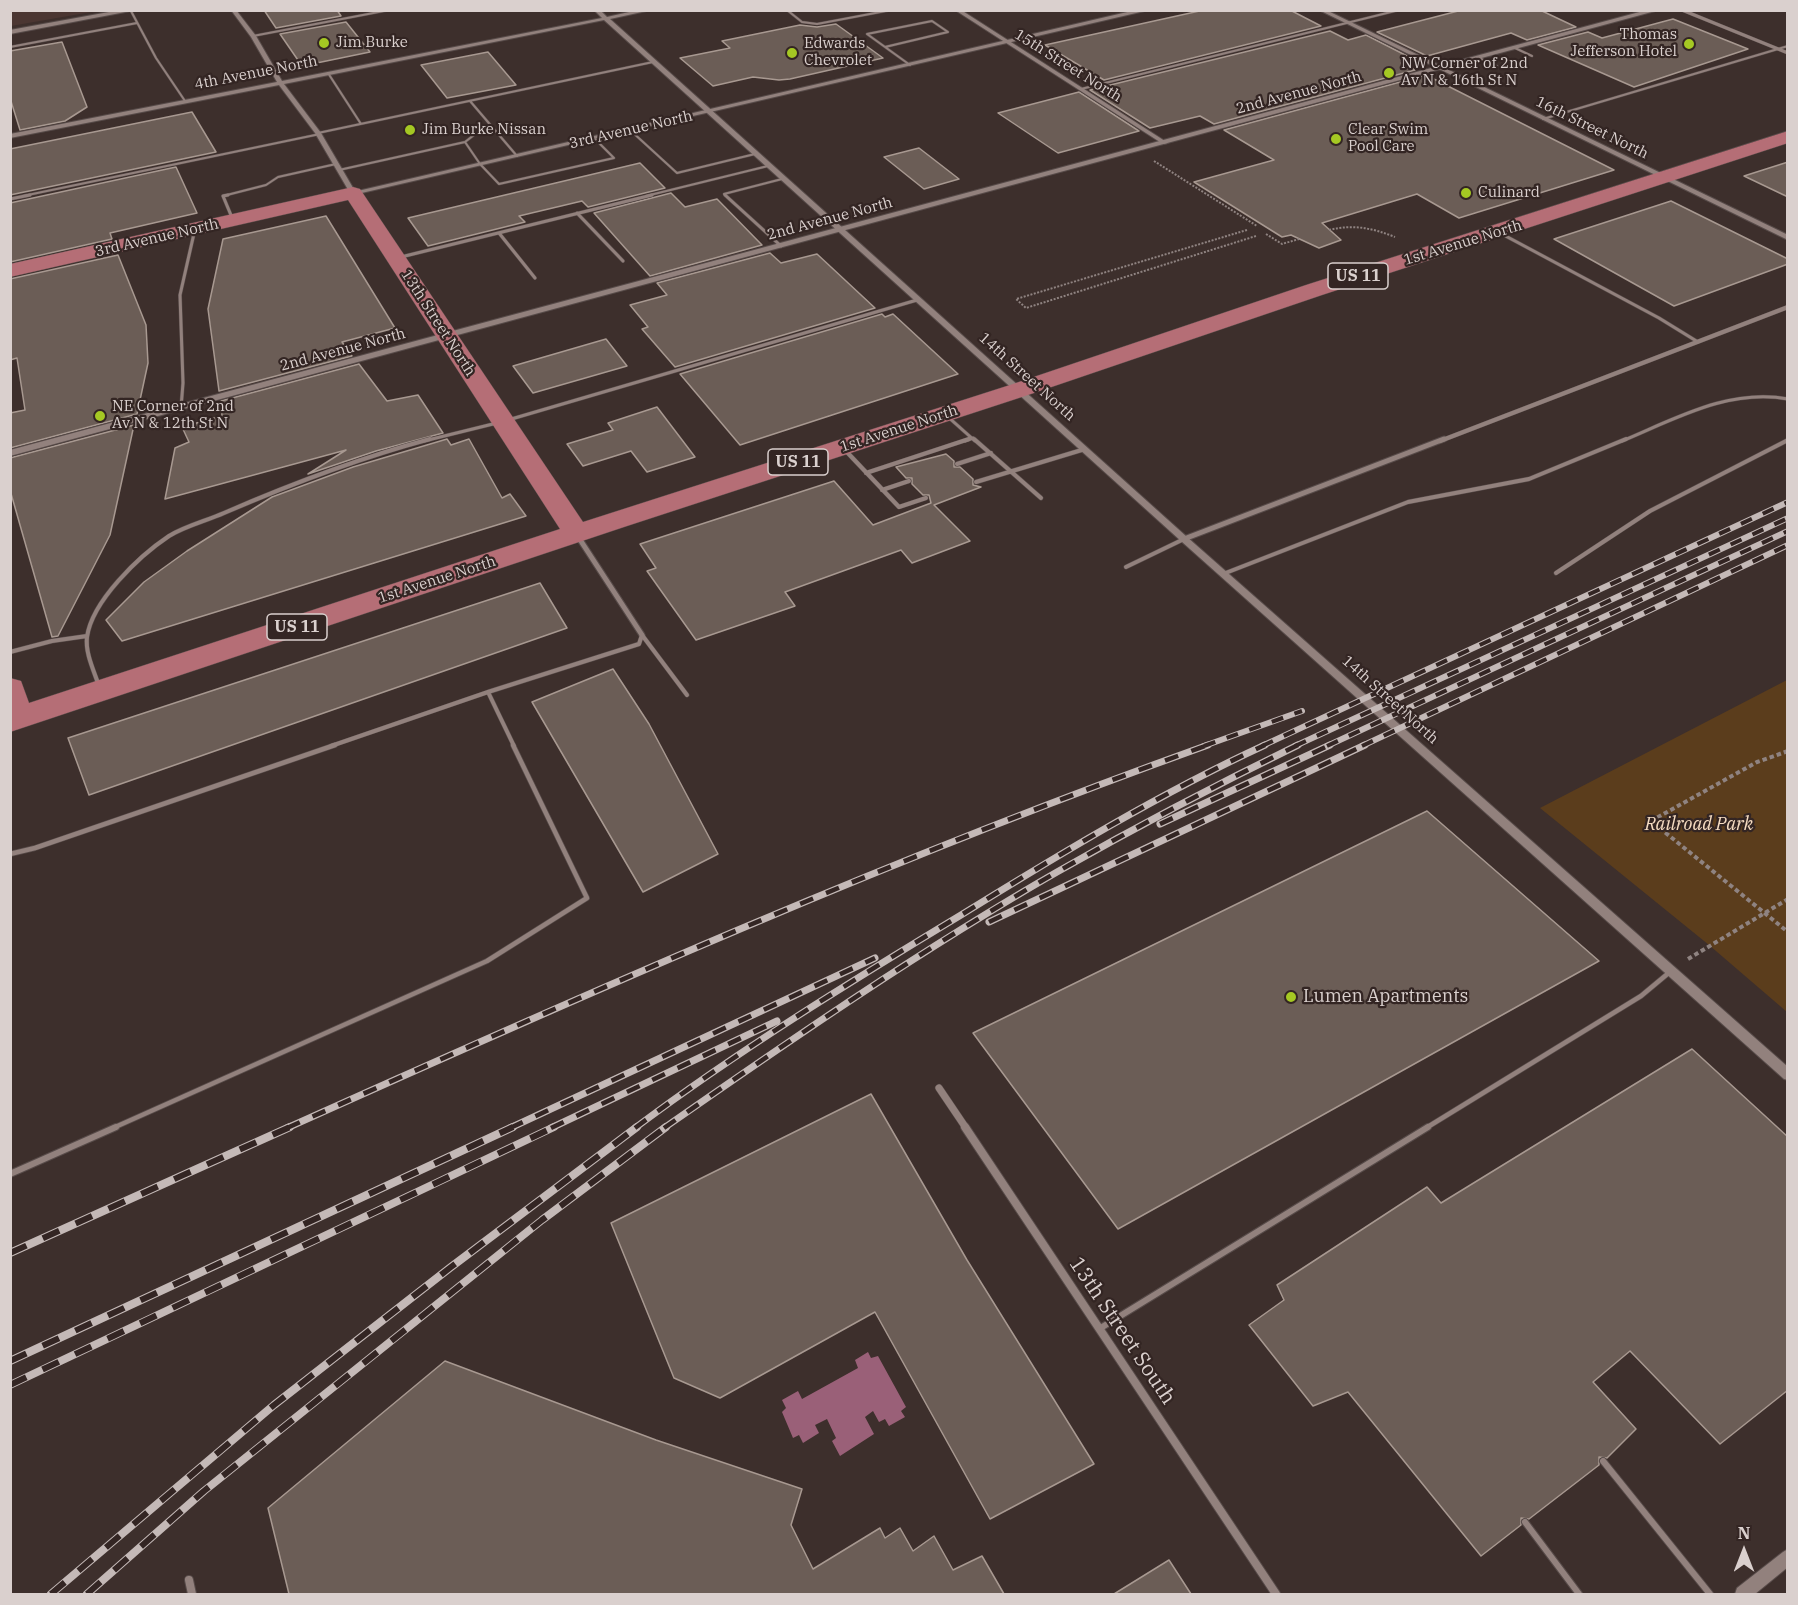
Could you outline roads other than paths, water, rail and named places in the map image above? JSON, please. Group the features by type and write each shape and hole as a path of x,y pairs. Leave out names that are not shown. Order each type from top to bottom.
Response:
{"main road":[{"name":"3rd Avenue North","path":"10,271 1146,10"},
{"name":"2nd Avenue North","path":"10,453 1656,10"},
{"path":"10,32 132,11"},
{"name":"1st Avenue North","path":"13,710 101,692 1019,390 1314,290 1788,137"},
{"name":"13th Street North","path":"353,193 577,534"}],"street":[{"name":"13th Street North","path":"233,10 253,36 281,82 319,133 353,193"},
{"name":"14th Street North","path":"596,10 838,231 1788,1075"},
{"name":"4th Avenue North","path":"10,136 649,10"},
{"name":"15th Street North","path":"957,10 1165,143"},
{"name":"16th Street North","path":"1321,10 1788,238"},
{"path":"1682,10 1788,53"},
{"path":"1184,539 1788,307"},
{"name":"13th Street North","path":"577,534 642,635"},
{"name":"13th Street South","path":"939,1088 1276,1594"},
{"path":"1743,1594 1788,1557"},
{"path":"189,1580 192,1594"}],"lane":[{"path":"253,36 389,10"},
{"path":"787,10 802,22 817,24 891,10"},
{"path":"1081,89 1399,10"},
{"path":"132,11 156,58 185,101"},
{"path":"885,47 948,32 932,21 867,34 885,47 910,65"},
{"path":"10,47 137,23"},
{"path":"1543,119 1788,46"},
{"path":"1515,48 1532,56"},
{"path":"1479,58 1497,66"},
{"path":"10,199 653,62"},
{"path":"328,73 361,124"},
{"path":"470,101 517,156"},
{"path":"447,106 451,111"},
{"path":"233,220 223,196 266,185 278,177 465,142 474,135 467,128"},
{"path":"630,130 677,172 755,154"},
{"path":"465,142 480,164 499,184 614,158 594,138"},
{"path":"396,259 768,166"},
{"path":"781,246 724,194 782,179"},
{"path":"577,213 623,261"},
{"path":"181,408 183,383 180,295 195,229"},
{"path":"1499,232 1659,318 1698,342"},
{"path":"499,233 535,278"},
{"path":"101,692 87,648 87,636 114,585 169,537 259,497 337,468 447,434 502,422 917,300"},
{"path":"1223,574 1408,502 1529,479 1702,408 1737,397 1767,395 1788,399"},
{"path":"945,414 1041,498"},
{"path":"866,473 973,438"},
{"path":"1556,573 1650,511 1788,440"},
{"path":"842,447 899,507 926,498"},
{"path":"976,482 1085,449"},
{"path":"957,464 991,453"},
{"path":"882,490 909,481"},
{"path":"1126,567 1184,539"},
{"path":"10,854 35,848 488,692 639,644 642,635"},
{"path":"642,635 687,695"},
{"path":"10,652 52,641 87,636"},
{"path":"10,1174 487,961 587,898 488,692"},
{"path":"1098,1329 1641,996 1671,971"},
{"path":"1603,1461 1710,1594"},
{"path":"1525,1522 1579,1594"}],"railway":[{"path":"1262,746 1788,502"},
{"path":"1295,746 1788,518"},
{"path":"1327,746 1788,531"},
{"path":"1362,746 1788,545"},
{"path":"1204,746 1302,711"},
{"path":"287,1128 629,977 859,880 1091,788 1208,745"},
{"path":"635,1128 714,1071 795,1017 998,892 1148,804 1265,745"},
{"path":"664,1128 760,1061 956,932 1146,823 1298,745"},
{"path":"1160,824 1330,745"},
{"path":"989,922 1365,745"},
{"path":"510,1128 875,958"},
{"path":"551,1128 777,1021"},
{"path":"10,1253 290,1127"},
{"path":"10,1361 513,1127"},
{"path":"10,1385 554,1127"},
{"path":"51,1594 274,1405 451,1267 637,1127"},
{"path":"87,1594 204,1491 542,1220 666,1127"}],"place":[{"name":"Jim Burke","path":"324,43"},
{"name":"Thomas Jefferson Hotel","path":"1689,44"},
{"name":"Edwards Chevrolet","path":"792,53"},
{"name":"NW Corner of 2nd Av N & 16th St N","path":"1389,73"},
{"name":"Jim Burke Nissan","path":"410,130"},
{"name":"Clear Swim Pool Care","path":"1336,139"},
{"name":"Culinard","path":"1466,193"},
{"name":"NE Corner of 2nd Av N & 12th St N","path":"100,416"},
{"name":"Lumen Apartments","path":"1291,997"}],"park label":[{"name":"Railroad Park","path":"1699,825"}]}
